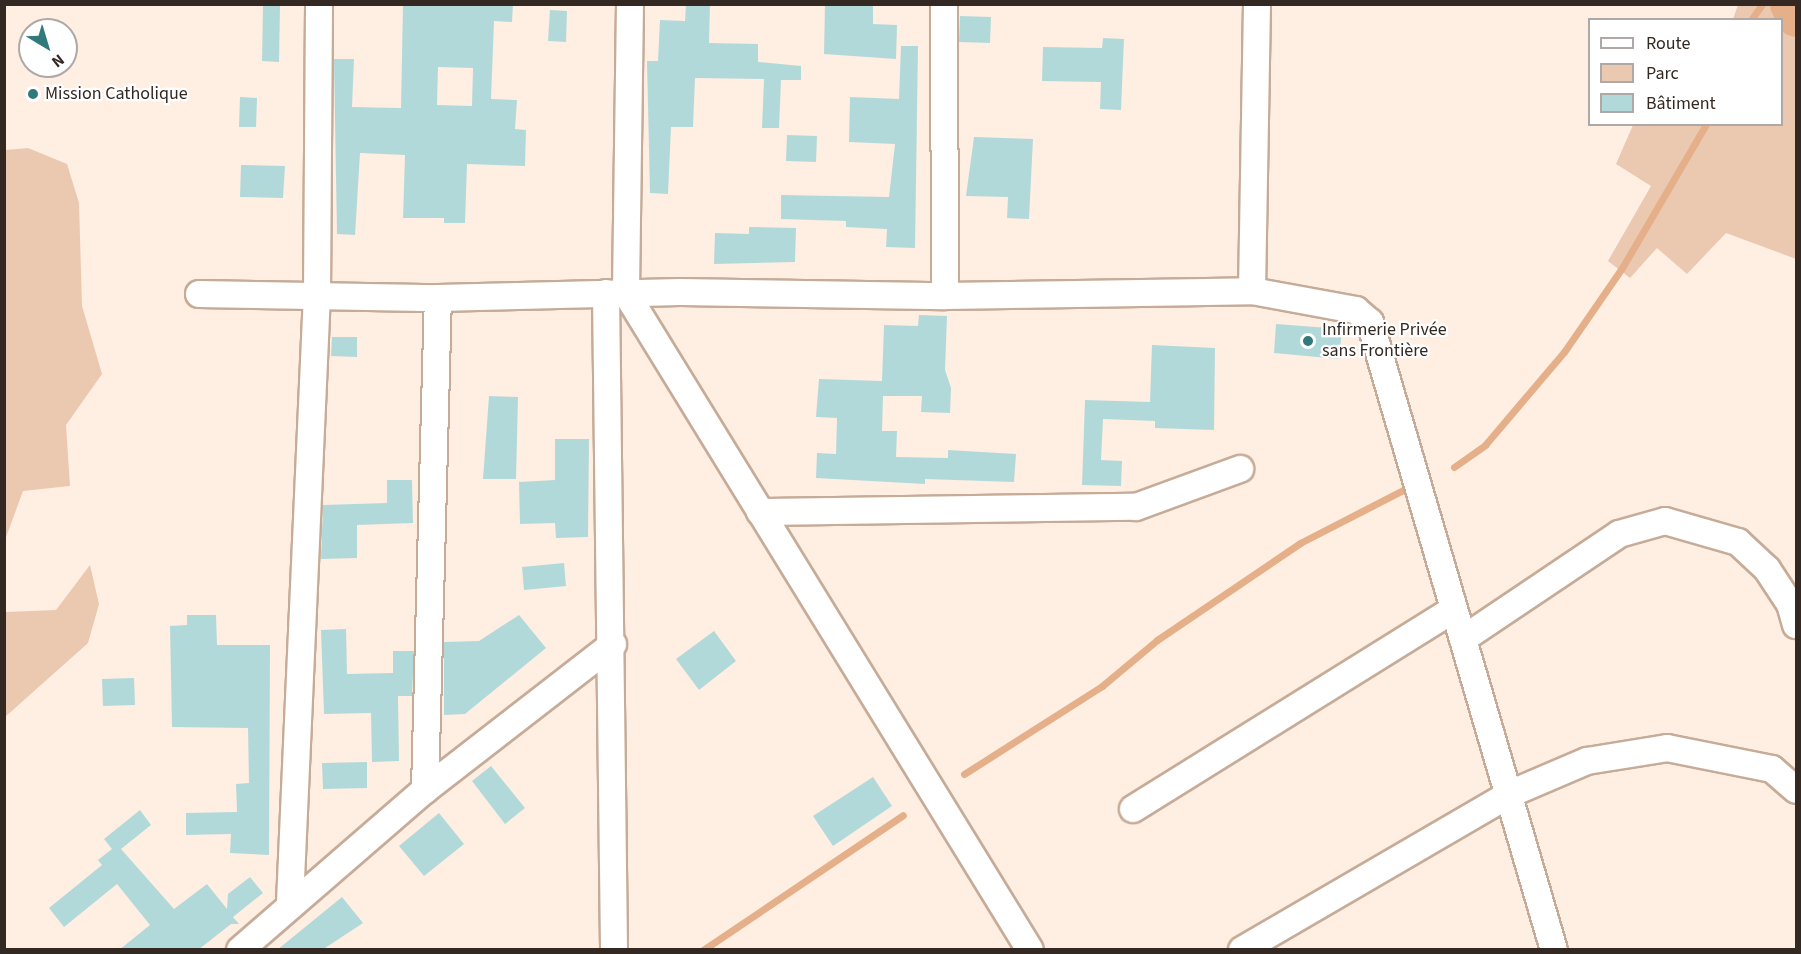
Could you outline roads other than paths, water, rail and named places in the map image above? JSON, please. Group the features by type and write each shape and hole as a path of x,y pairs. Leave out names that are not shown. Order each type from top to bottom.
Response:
{"street":[{"path":"290,902 317,294 319,4"},
{"path":"614,950 613,644 616,293 630,4"},
{"path":"944,4 945,296"},
{"path":"1252,291 1257,4"},
{"path":"199,294 317,294 438,298 616,293 945,296 1252,291 1356,310 1370,322 1453,610 1512,793 1554,950"},
{"path":"616,293 760,512 1030,950"},
{"path":"425,790 438,298"},
{"path":"760,512 1136,507 1240,469"},
{"path":"1462,639 1619,534 1665,522 1738,542 1767,569 1790,604 1797,625"},
{"path":"1133,809 1453,610"},
{"path":"240,950 290,902 425,790 613,644"},
{"path":"1242,950 1512,793 1587,761 1667,748 1772,770 1797,790"}],"waterway":[{"path":"1752,18 1762,4"},
{"path":"1790,4 1796,17"},
{"path":"1454,467 1485,445 1564,352 1622,268 1705,126"},
{"path":"964,774 1102,686 1157,640 1300,543 1407,488"},
{"path":"703,950 903,815"}],"place":[{"name":"Mission Catholique","path":"33,94"},
{"name":"Infirmerie Privée sans Frontière","path":"1308,341"}]}
